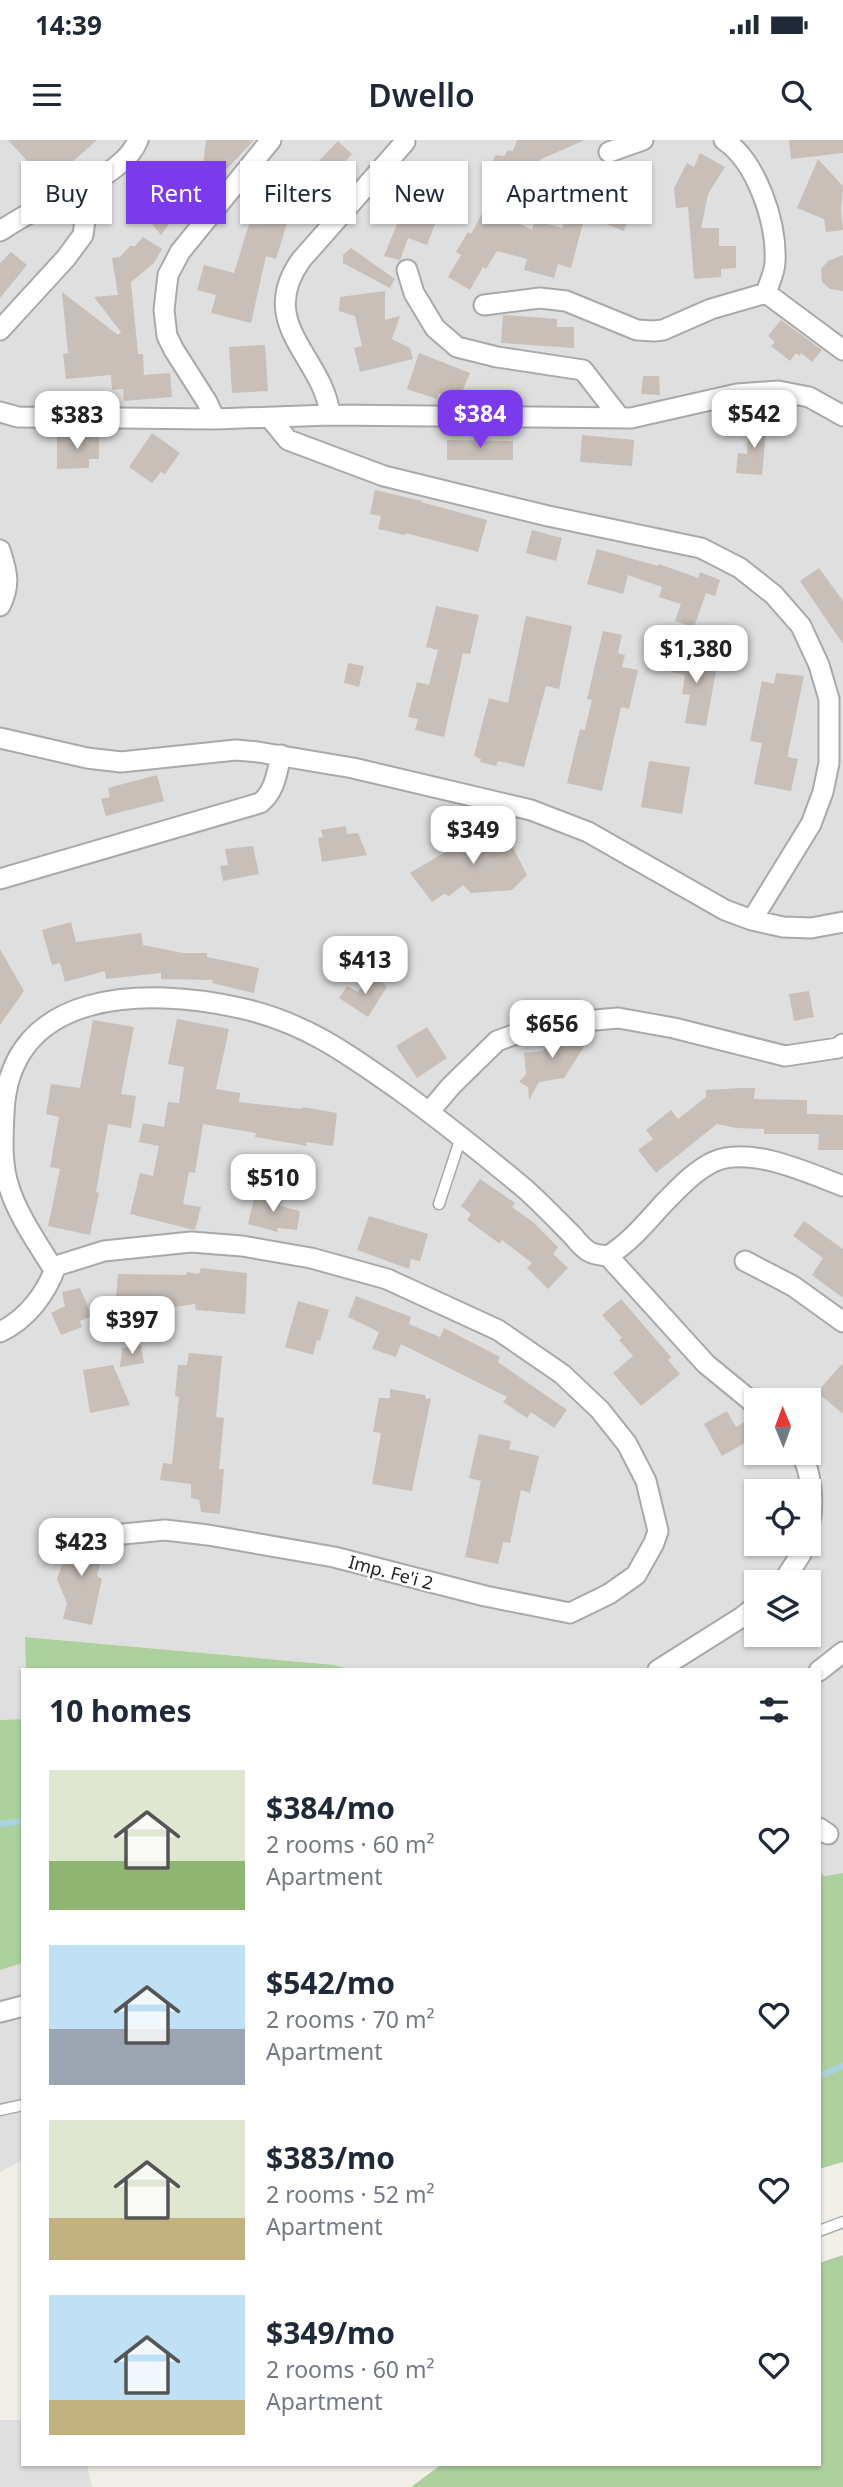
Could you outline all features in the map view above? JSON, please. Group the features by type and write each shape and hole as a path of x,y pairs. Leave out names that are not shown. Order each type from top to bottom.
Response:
{"street":[{"path":"112,168 128,155 138,140"},
{"path":"215,419 167,336 164,310 168,275 180,252 271,140"},
{"path":"609,152 643,140"},
{"path":"724,140 745,158 762,194 772,230 775,263 766,293"},
{"path":"330,415 328,400 291,332 286,289 301,260 405,142"},
{"path":"0,231 21,219"},
{"path":"0,330 66,258 83,235 84,224"},
{"path":"407,270 414,293 435,328 457,347 497,357 583,370 620,418"},
{"path":"484,305 540,298 566,301 637,330 654,331 663,330 711,309 766,293"},
{"path":"766,293 843,351"},
{"path":"0,412 18,417 215,419 330,415 620,418 639,417 737,394 778,391 809,397 843,416"},
{"path":"271,418 288,440 384,476 548,516 701,548 740,568 774,595 801,626 819,665 829,699 829,763 823,792 811,824 752,920"},
{"path":"0,550 8,577 6,593 0,606"},
{"path":"0,738 87,758 121,762 216,751 247,751 353,768 531,810 588,832 725,910 752,920 783,927 811,928 843,922"},
{"path":"0,879 260,803 274,784 281,755"},
{"path":"0,1332 29,1310 46,1290 54,1270 9,1188 5,1171 5,1096 10,1071 27,1043 74,1009 106,1000 190,999 283,1020 338,1046 461,1136 527,1191 588,1252 608,1256 706,1364 744,1395"},
{"path":"429,1112 451,1086 498,1041 540,1025 618,1018 674,1028 785,1056 838,1048 843,1044"},
{"path":"608,1256 623,1246 686,1181 714,1161 743,1157 765,1161 843,1186"},
{"name":"Imp. Fe'i 2","path":"54,1270 56,1266 104,1251 191,1241 242,1246 311,1258 387,1279 498,1330 562,1374 600,1410 626,1444 646,1482 657,1531 654,1544 636,1575 609,1594 570,1613 485,1596 321,1555 165,1530 123,1534"},
{"path":"745,1261 793,1286 843,1322"},
{"path":"661,1668 744,1615"},
{"path":"821,1669 843,1652"},
{"path":"0,2012 21,2007"}],"lane":[{"path":"439,1204 461,1136"},
{"path":"0,2110 21,2105"},
{"path":"821,2230 843,2222"}],"shaded area":[{"path":"0,140 843,140 843,1873 825,1876 821,1874 821,1668 342,1668 335,1665 26,1637 26,1668 21,1668 21,1719 0,1720"},
{"path":"21,1964 21,2161 0,2172 0,1970"},
{"path":"0,2420 21,2420 21,2466 87,2466 92,2487 0,2487"}],"green space":[{"path":"25,1637 335,1665 343,1668 26,1668"},
{"path":"21,1719 21,1964 0,1970 0,1720"},
{"path":"843,1873 843,2162 821,2168 821,1874 825,1876"},
{"path":"843,2255 843,2487 411,2487 439,2466 821,2466 821,2262"}],"building":[{"path":"8,140 97,140 73,161 27,161"},
{"path":"206,140 254,140 227,169 226,161 204,161"},
{"path":"517,140 585,140 539,161 493,161 495,155 504,156 508,150 513,151"},
{"path":"789,140 843,140 843,153 791,159"},
{"path":"338,141 352,154 346,161 319,161"},
{"path":"700,153 725,167 708,194 701,228 719,228 719,246 736,246 736,268 721,269 721,277 694,279 688,207 676,208 674,188 687,163 694,167"},
{"path":"818,159 843,186 843,230 826,232 824,219 797,208"},
{"path":"482,213 482,224 520,224 532,230 533,224 562,228 564,224 583,224 571,268 558,264 554,278 524,270 527,259 497,251 486,269 483,267 470,290 448,277 461,255 456,252 468,232 471,234"},
{"path":"152,224 169,224 161,235"},
{"path":"249,224 287,224 276,259 266,256 251,323 211,313 216,295 197,290 204,265 234,273"},
{"path":"397,224 435,224 427,245 408,238 400,260 384,256"},
{"path":"606,224 627,224 624,231"},
{"path":"143,237 162,249 154,263 131,282 138,354 143,354 144,375 170,373 172,397 124,401 123,389 112,390 111,375 66,379 63,354 68,353 62,292 118,335 121,332 94,297 118,295 112,258 120,257"},
{"path":"351,248 395,279 390,288 343,263 343,255"},
{"path":"11,252 27,265 0,298 0,263"},
{"path":"843,255 843,291 830,289 822,282 821,269 828,261"},
{"path":"385,291 385,320 400,316 392,339 410,348 413,359 360,372 354,348 362,346 355,316 339,311 340,297"},
{"path":"503,315 557,319 557,327 574,327 574,348 501,343"},
{"path":"781,320 822,350 812,362 801,353 799,356 796,353 790,361 771,346 775,342 768,336"},
{"path":"265,345 268,391 232,393 229,347"},
{"path":"419,353 470,373 458,401 439,393 437,399 407,389"},
{"path":"643,376 659,376 660,395 641,394"},
{"path":"749,419 767,421 762,475 736,473 738,453 747,454"},
{"path":"152,433 180,453 165,474 161,472 152,483 129,467"},
{"path":"57,435 99,435 99,459 89,459 89,468 57,469"},
{"path":"582,435 634,440 632,466 580,462"},
{"path":"447,440 513,441 513,460 447,460"},
{"path":"375,490 487,520 478,552 406,533 405,535 378,529 381,516 370,514"},
{"path":"532,530 562,538 556,561 526,553"},
{"path":"597,549 658,566 659,564 698,578 700,572 720,580 715,596 706,593 694,627 675,621 681,604 659,597 662,587 628,575 623,594 587,584"},
{"path":"819,568 843,601 843,644 800,581"},
{"path":"436,606 479,615 470,654 463,653 444,737 415,730 418,719 408,717 417,682 429,685 438,650 426,647"},
{"path":"526,616 572,626 559,689 546,686 524,767 498,761 496,766 480,762 481,759 474,756 489,698 508,703"},
{"path":"603,631 622,635 618,653 625,655 622,667 638,670 629,709 621,707 602,791 567,783 580,729 585,730 592,700 587,699"},
{"path":"674,652 718,660 706,726 685,723 690,695 682,694 685,675 671,672"},
{"path":"348,663 364,666 359,687 344,683"},
{"path":"776,673 804,676 789,748 788,757 798,759 791,791 754,784 762,743 750,741 762,681 774,684"},
{"path":"649,761 690,767 682,814 641,807"},
{"path":"157,775 164,801 106,816 101,799 110,797 108,788"},
{"path":"499,820 527,875 512,890 471,893 463,885 449,896 444,894 432,902 410,873"},
{"path":"346,826 347,834 358,833 367,855 322,862 318,838 323,837 321,830"},
{"path":"253,846 259,874 223,881 220,866 228,865 225,849"},
{"path":"71,922 76,942 141,933 143,945 183,953 207,953 207,957 259,968 254,993 212,983 213,980 161,979 161,973 106,979 105,971 65,982 60,963 52,965 42,930"},
{"path":"0,949 24,991 0,1025"},
{"path":"373,973 387,987 368,1017 339,998 347,986 358,992"},
{"path":"809,991 814,1017 794,1021 789,994"},
{"path":"177,1019 229,1029 216,1089 240,1093 239,1102 303,1107 337,1113 333,1146 306,1142 307,1146 255,1137 256,1133 203,1124 195,1173 189,1172 183,1204 201,1207 195,1230 130,1214 140,1173 153,1176 159,1146 139,1142 143,1123 164,1127 168,1102 179,1103 184,1067 168,1064"},
{"path":"93,1020 134,1027 121,1094 136,1096 131,1128 108,1124 96,1192 99,1193 90,1235 48,1226 60,1169 50,1167 59,1117 46,1114 51,1084 80,1088"},
{"path":"427,1027 447,1058 417,1078 396,1046"},
{"path":"582,1034 589,1039 564,1078 539,1082 529,1100 528,1087 519,1082 526,1074 524,1053 543,1051 553,1036 560,1039 563,1035"},
{"path":"755,1088 754,1099 807,1100 807,1114 843,1115 843,1150 818,1150 819,1134 764,1134 764,1129 717,1124 656,1173 638,1150 653,1139 646,1130 671,1110 678,1119 706,1097 706,1090"},
{"path":"480,1179 515,1203 512,1207 533,1222 558,1247 553,1254 568,1268 548,1289 527,1268 532,1263 502,1240 500,1244 467,1220 471,1214 461,1206"},
{"path":"255,1194 282,1199 280,1206 300,1211 297,1230 277,1228 278,1232 248,1224"},
{"path":"369,1216 428,1234 420,1261 411,1259 409,1269 357,1250"},
{"path":"804,1221 843,1249 843,1298 812,1275 823,1258 793,1236"},
{"path":"201,1268 247,1273 245,1314 196,1310 195,1304 128,1314 130,1300 116,1299 118,1274 186,1275 187,1272 199,1274"},
{"path":"80,1288 92,1316 80,1321 82,1327 61,1335 51,1313 65,1306 62,1292"},
{"path":"356,1296 411,1317 409,1324 440,1337 444,1328 500,1357 498,1362 567,1410 554,1428 531,1412 527,1418 503,1402 507,1397 401,1344 396,1357 372,1349 379,1332 348,1317"},
{"path":"621,1299 671,1357 668,1360 680,1374 641,1406 613,1373 633,1356 602,1315"},
{"path":"298,1301 329,1310 313,1355 285,1347"},
{"path":"141,1345 144,1363 120,1367 122,1348"},
{"path":"189,1353 222,1356 216,1417 224,1418 219,1469 224,1469 220,1514 201,1512 199,1500 191,1498 191,1484 160,1480 163,1463 172,1464 179,1397 175,1396 178,1365 187,1365"},
{"path":"843,1363 843,1414 821,1395 821,1388"},
{"path":"113,1365 130,1405 90,1413 83,1370"},
{"path":"390,1389 431,1398 412,1491 372,1484 381,1433 373,1432 379,1398 390,1398"},
{"path":"727,1411 736,1427 744,1422 744,1443 722,1456 704,1424"},
{"path":"479,1434 511,1441 509,1449 539,1456 530,1493 521,1490 510,1543 503,1542 498,1564 465,1557 481,1481 469,1478"},
{"path":"67,1532 105,1546 97,1576 102,1579 92,1625 63,1619 67,1603 57,1579 65,1557 60,1548"}],"waterway":[{"path":"0,1824 21,1821"},
{"path":"821,2075 843,2066"}]}
